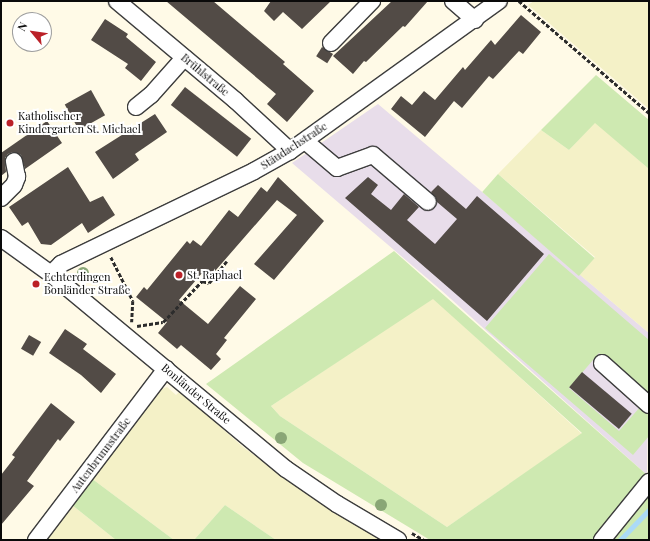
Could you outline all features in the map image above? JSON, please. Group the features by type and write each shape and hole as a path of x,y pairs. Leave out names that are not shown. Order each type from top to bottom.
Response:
{"street":[{"name":"Brühlstraße","path":"117,1 290,151"},
{"path":"331,43 372,1"},
{"path":"453,1 475,20"},
{"name":"Stäudachstraße","path":"51,274 61,264 254,171 290,151 475,20 499,1"},
{"path":"136,107 151,95 184,58"},
{"path":"305,141 337,168 373,155 428,202"},
{"path":"1,198 14,185 17,177 14,161"},
{"name":"Bonländer Straße","path":"3,245 51,274 286,469 337,504 398,540"},
{"path":"602,363 649,405"},
{"name":"Autenbrunnstraße","path":"36,540 166,369"},
{"path":"602,540 649,482"}],"path":[{"path":"519,1 649,113"},
{"path":"104,243 133,301 134,315 131,325 143,326 163,322 202,281 209,283 227,261"}],"shaded area":[{"path":"534,1 649,1 649,109 528,5"},
{"path":"378,104 649,333 647,475 441,290 292,163"},
{"path":"595,122 649,169 649,333 579,274 595,257 498,174 541,130 569,150"},
{"path":"433,298 582,434 447,527 280,416 271,406"},
{"path":"167,387 176,395 180,391 243,447 311,497 380,540 276,540 225,505 194,540 174,540 91,478 159,390"},
{"path":"72,505 116,540 45,540"}],"green space":[{"path":"596,75 649,120 649,169 595,123 569,150 541,130"},
{"path":"498,174 595,258 579,276 482,192"},
{"path":"394,251 647,475 593,540 430,540 303,463 206,384","holes":["433,299 582,433 447,527 280,416 271,406"]},
{"path":"549,254 649,340 649,396 599,353 569,388 619,431 641,406 649,413 649,436 633,455 485,328"},
{"path":"91,478 174,540 116,540 72,505"},
{"path":"649,489 649,540 607,540"},
{"path":"225,505 276,540 194,540"}],"building":[{"path":"166,1 213,1 285,62 283,64 314,91 287,122 267,104 276,94"},
{"path":"271,1 331,1 302,29 283,12 274,21 264,11"},
{"path":"392,1 428,1 405,27 403,26 366,62 364,61 353,74 333,56"},
{"path":"521,15 541,32 523,54 519,51 493,79 489,76 462,108 454,101 425,137 391,109 401,96 412,105 424,91 435,100 463,67 465,70 491,40 495,45"},
{"path":"105,19 128,34 126,37 156,62 141,81 125,68 128,64 91,40"},
{"path":"322,47 333,54 327,63 316,56"},
{"path":"185,87 251,139 237,157 171,105"},
{"path":"91,90 105,115 79,130 65,105"},
{"path":"155,114 167,132 135,154 139,160 113,179 95,152"},
{"path":"47,121 62,143 25,169 21,155 13,152 8,154 5,158 6,172 1,176 1,153"},
{"path":"68,167 90,202 103,196 115,215 88,233 82,223 51,245 41,244 28,222 22,226 9,207"},
{"path":"278,177 324,221 274,280 254,264 297,215 277,200 209,278 202,273 179,300 208,324 240,286 256,299 224,338 227,340 216,354 221,359 211,370 181,345 177,349 158,333 167,322 136,297 144,287 147,290 187,241 190,244 193,240 201,246 229,210 238,217 261,187 267,192"},
{"path":"368,177 378,185 371,194 391,210 404,194 419,207 407,220 435,244 457,219 437,202 431,192 438,185 466,209 477,196 544,254 487,321 345,198"},
{"path":"65,329 87,344 83,349 116,374 101,393 81,375 49,353"},
{"path":"29,335 41,342 33,356 21,349"},
{"path":"582,372 632,414 619,429 569,387"},
{"path":"51,403 75,422 60,441 58,439 27,481 34,486 1,525 1,475 15,457 12,455"}],"waterway":[{"path":"620,540 649,510"}],"place":[{"name":"Katholischer Kindergarten St. Michael","path":"10,123"},
{"name":"St. Raphael","path":"179,275"},
{"name":"Echterdingen Bonländer Straße","path":"36,284"}]}
